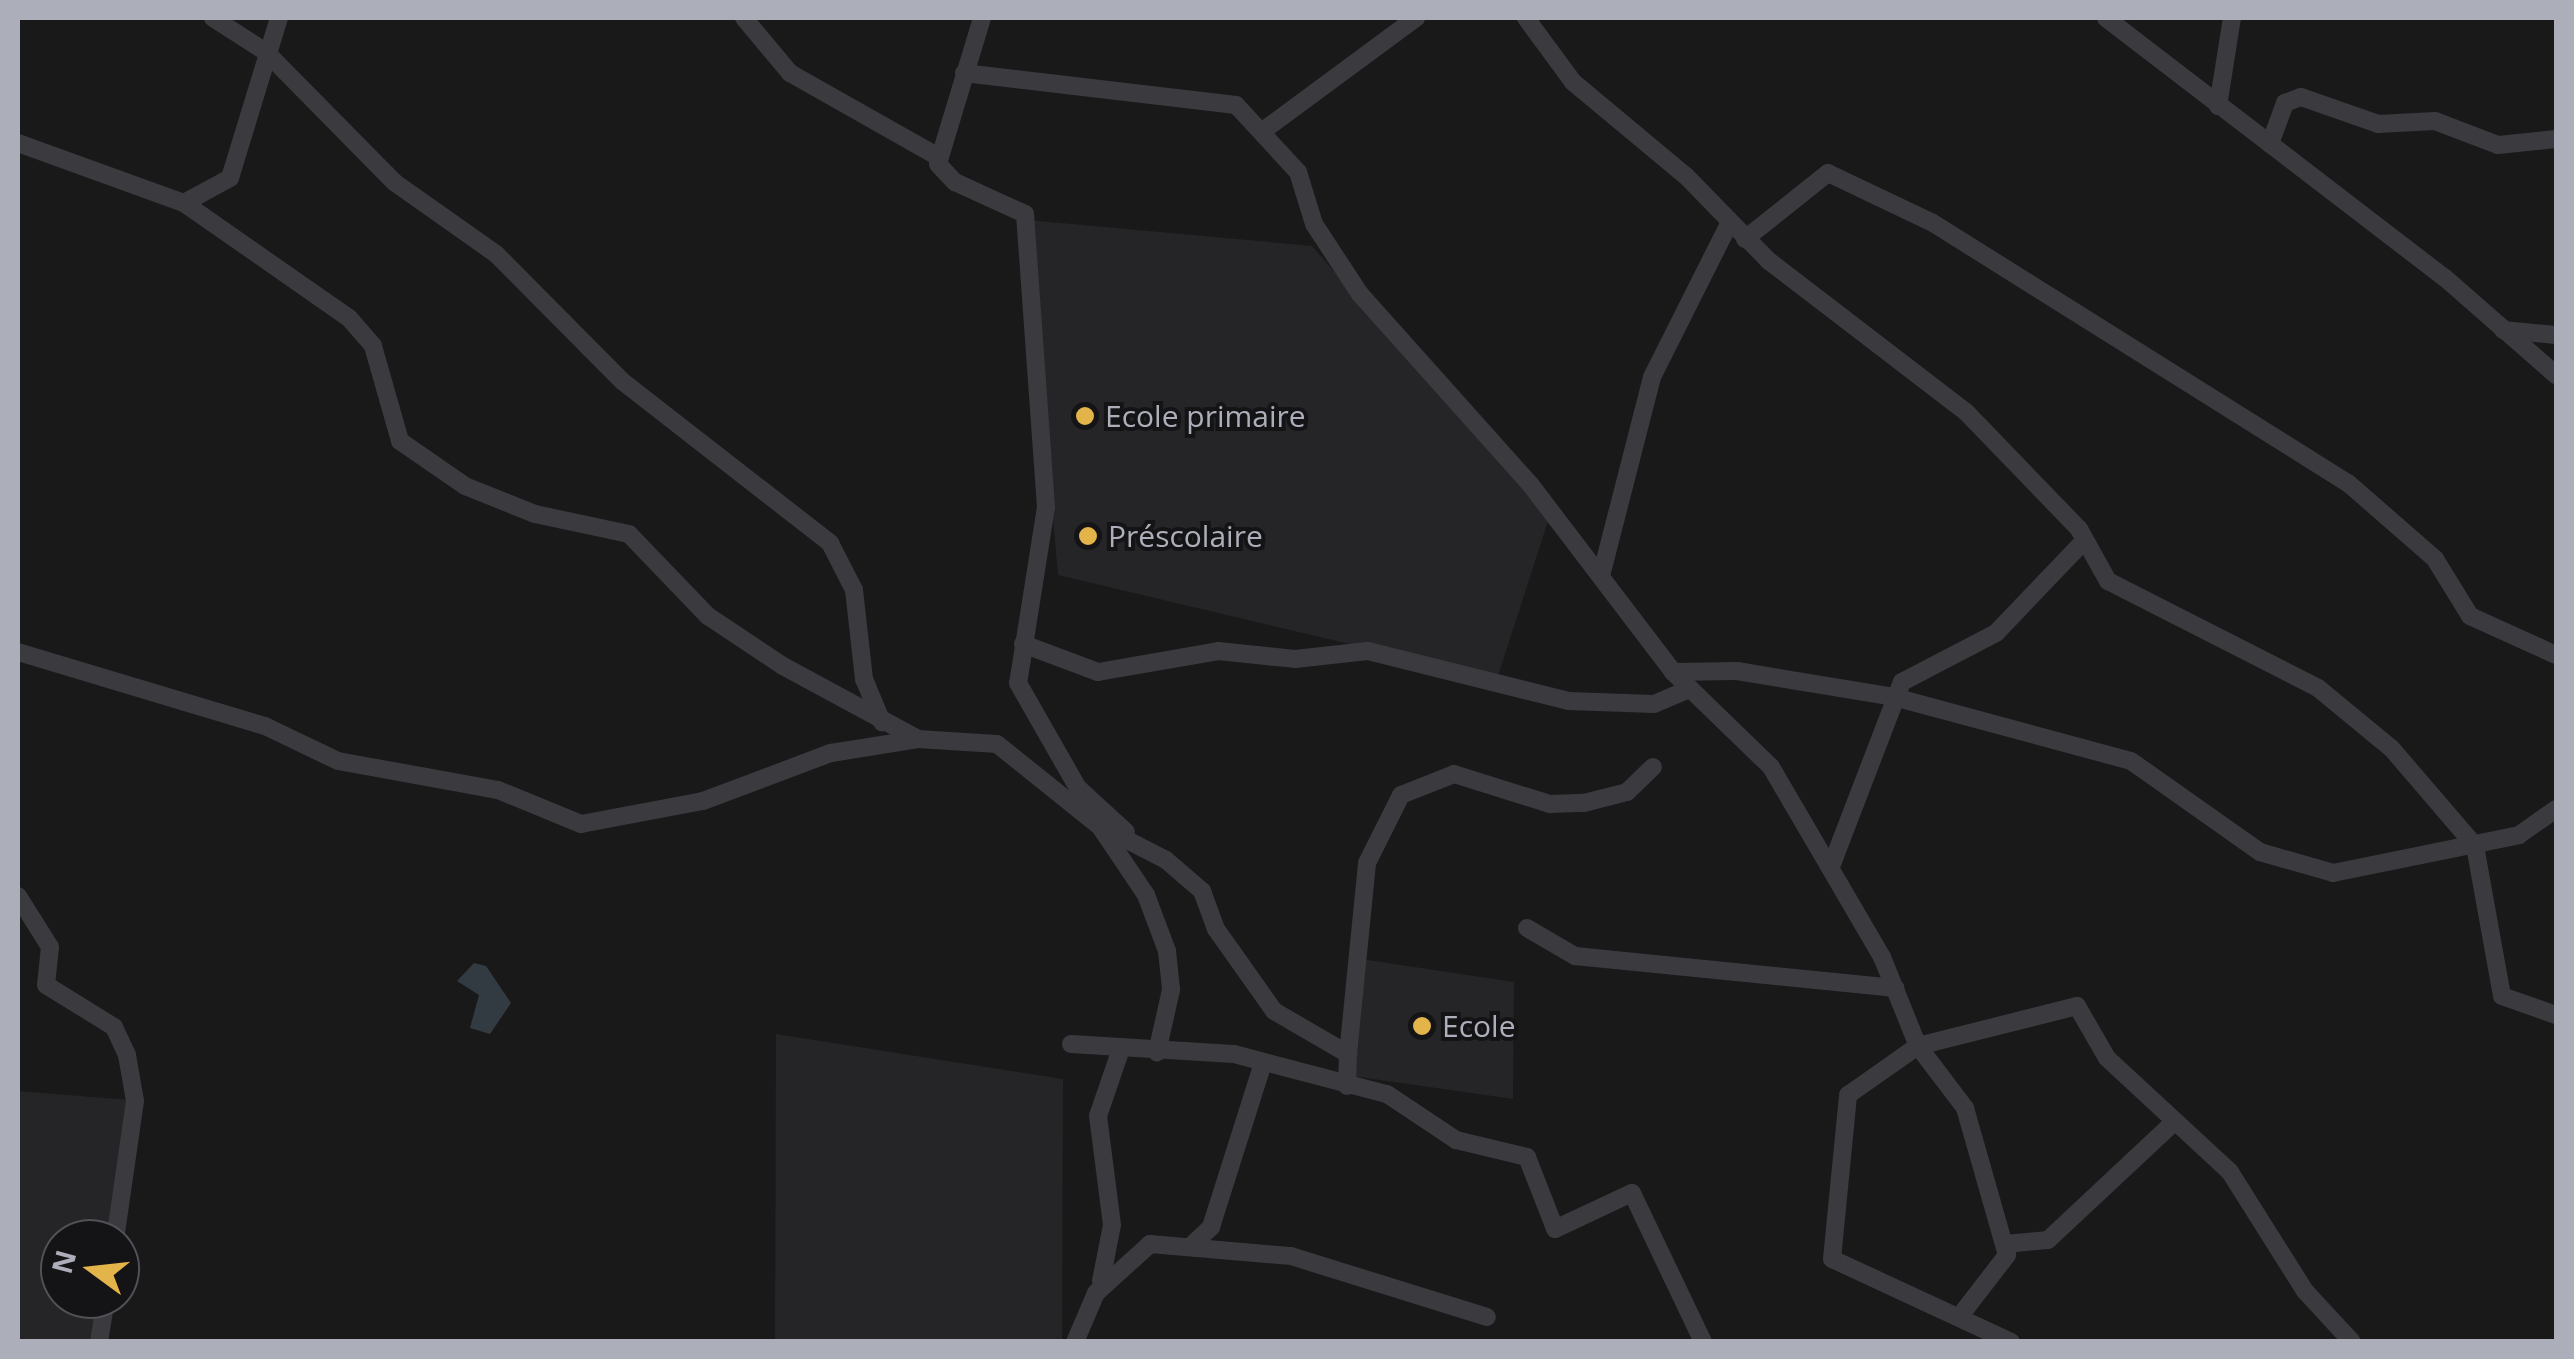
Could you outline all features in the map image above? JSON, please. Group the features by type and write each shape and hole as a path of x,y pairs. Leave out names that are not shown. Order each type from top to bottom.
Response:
{"street":[{"path":"213,18 266,52 394,182 496,254 622,381 830,543 854,590 864,680 882,723"},
{"path":"184,203 230,178 279,18"},
{"path":"744,18 790,74 940,158"},
{"path":"982,18 940,158 940,172 1025,214 1046,506 1018,682 1078,788 1139,844 1202,891 1216,929 1274,1011 1348,1054"},
{"path":"1264,130 1416,18"},
{"path":"1526,18 1573,82 1745,239 1966,412 2068,516 2093,568 2137,600 2329,696 2392,749 2476,846 2502,996 2556,1016"},
{"path":"2106,18 2270,144 2556,375"},
{"path":"2218,106 2232,18"},
{"path":"964,72 1210,96 1264,130 1298,172 1314,224 1360,294 1602,572 1685,691 1758,750 1832,864 1895,988 1918,1046 1965,1108 2005,1244 2000,1268 1959,1317"},
{"path":"2270,144 2285,103 2302,97 2378,124 2434,121 2498,145 2556,139"},
{"path":"18,143 184,203 359,329 373,346 400,442 500,500 629,534 708,616 882,723 918,738"},
{"path":"1745,239 1828,173 1933,223 2348,483 2435,558 2470,616 2556,655"},
{"path":"1602,572 1652,377 1729,224"},
{"path":"2504,330 2556,335"},
{"path":"1832,864 1902,682 1996,633 2082,543"},
{"path":"1023,644 1098,672 1218,650 1295,660 1368,651 1570,701 1654,704 1685,691"},
{"path":"18,652 265,726 338,760 498,790 580,824 703,801 831,752 918,738 998,744 1098,825 1139,844"},
{"path":"1673,672 1737,671 1894,697 2131,761 2289,863 2373,870 2519,836 2556,810"},
{"path":"1347,1086 1367,863 1406,791 1454,774 1550,804 1584,803 1626,792 1653,767"},
{"path":"1098,825 1146,895 1166,950 1171,990 1157,1052"},
{"path":"18,896 50,948 46,986 114,1027 127,1056 134,1101 118,1219"},
{"path":"1527,928 1575,956 1895,988"},
{"path":"2011,1342 1832,1259 1848,1095 1918,1046 2086,1008 2107,1058 2230,1172 2305,1291 2352,1342"},
{"path":"1070,1044 1263,1062 1387,1094 1456,1140 1527,1158 1554,1229 1632,1193 1703,1342"},
{"path":"1075,1342 1096,1293 1112,1225 1098,1116 1121,1049"},
{"path":"1193,1244 1210,1227 1263,1062"},
{"path":"2005,1244 2048,1240 2173,1123"},
{"path":"1096,1293 1150,1244 1193,1244 1291,1256 1487,1317"}],"shaded area":[{"path":"1027,220 1312,246 1549,518 1497,679 1058,575"},
{"path":"1361,959 1514,982 1513,1099 1352,1076"},
{"path":"474,963 486,966 511,1003 490,1034 470,1028 479,995 457,981"},
{"path":"776,1034 1063,1079 1062,1341 775,1341"},
{"path":"18,1091 130,1100 112,1219 40,1219 40,1319 96,1319 93,1341 18,1341"}],"place":[{"name":"Ecole primaire","path":"1085,416"},
{"name":"Préscolaire","path":"1088,536"},
{"name":"Ecole","path":"1422,1026"}]}
